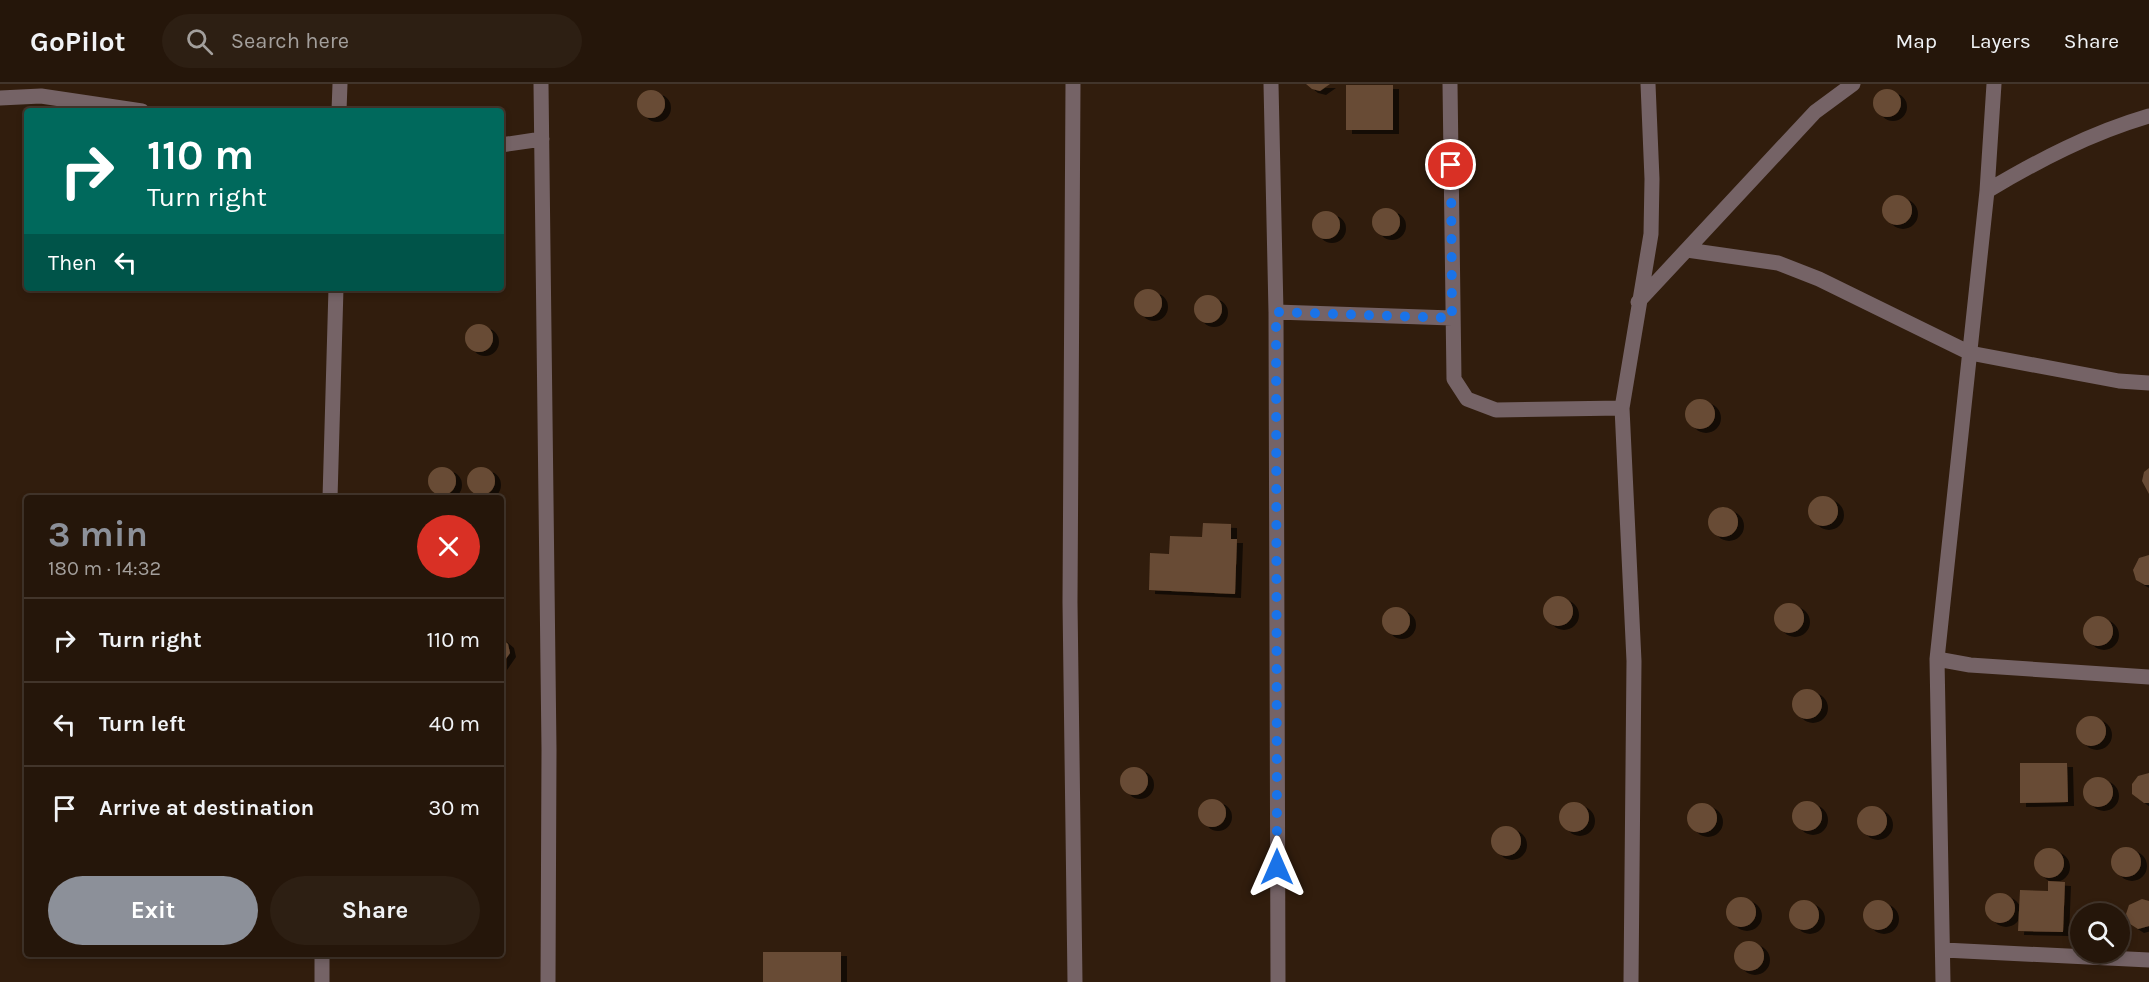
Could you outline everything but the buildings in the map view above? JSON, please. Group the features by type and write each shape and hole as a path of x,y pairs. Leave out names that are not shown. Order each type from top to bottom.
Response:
{"street":[{"path":"339,108 340,84"},
{"path":"541,84 549,750 548,982"},
{"path":"1073,84 1070,602 1075,982"},
{"path":"1271,84 1276,312 1278,982"},
{"path":"1450,84 1454,379 1467,399 1496,410 1622,408"},
{"path":"1631,982 1634,661 1622,408 1651,234 1652,179 1648,84"},
{"path":"1638,302 1815,112 1853,84"},
{"path":"1942,982 1944,950 1937,659 1987,191 1994,84"},
{"path":"0,98 41,96 122,108"},
{"path":"1987,191 2042,158 2115,126 2149,116"},
{"path":"504,145 542,139"},
{"path":"1687,250 1778,263 1819,279 1970,352 2119,381 2149,383"},
{"path":"330,495 336,291"},
{"path":"1276,312 1452,318"},
{"path":"1937,659 1970,665 2149,677"},
{"path":"1944,950 2149,960"},
{"path":"322,957 322,982"}],"route":[{"path":"1277,867 1276,312 1452,318 1451,165"}]}
